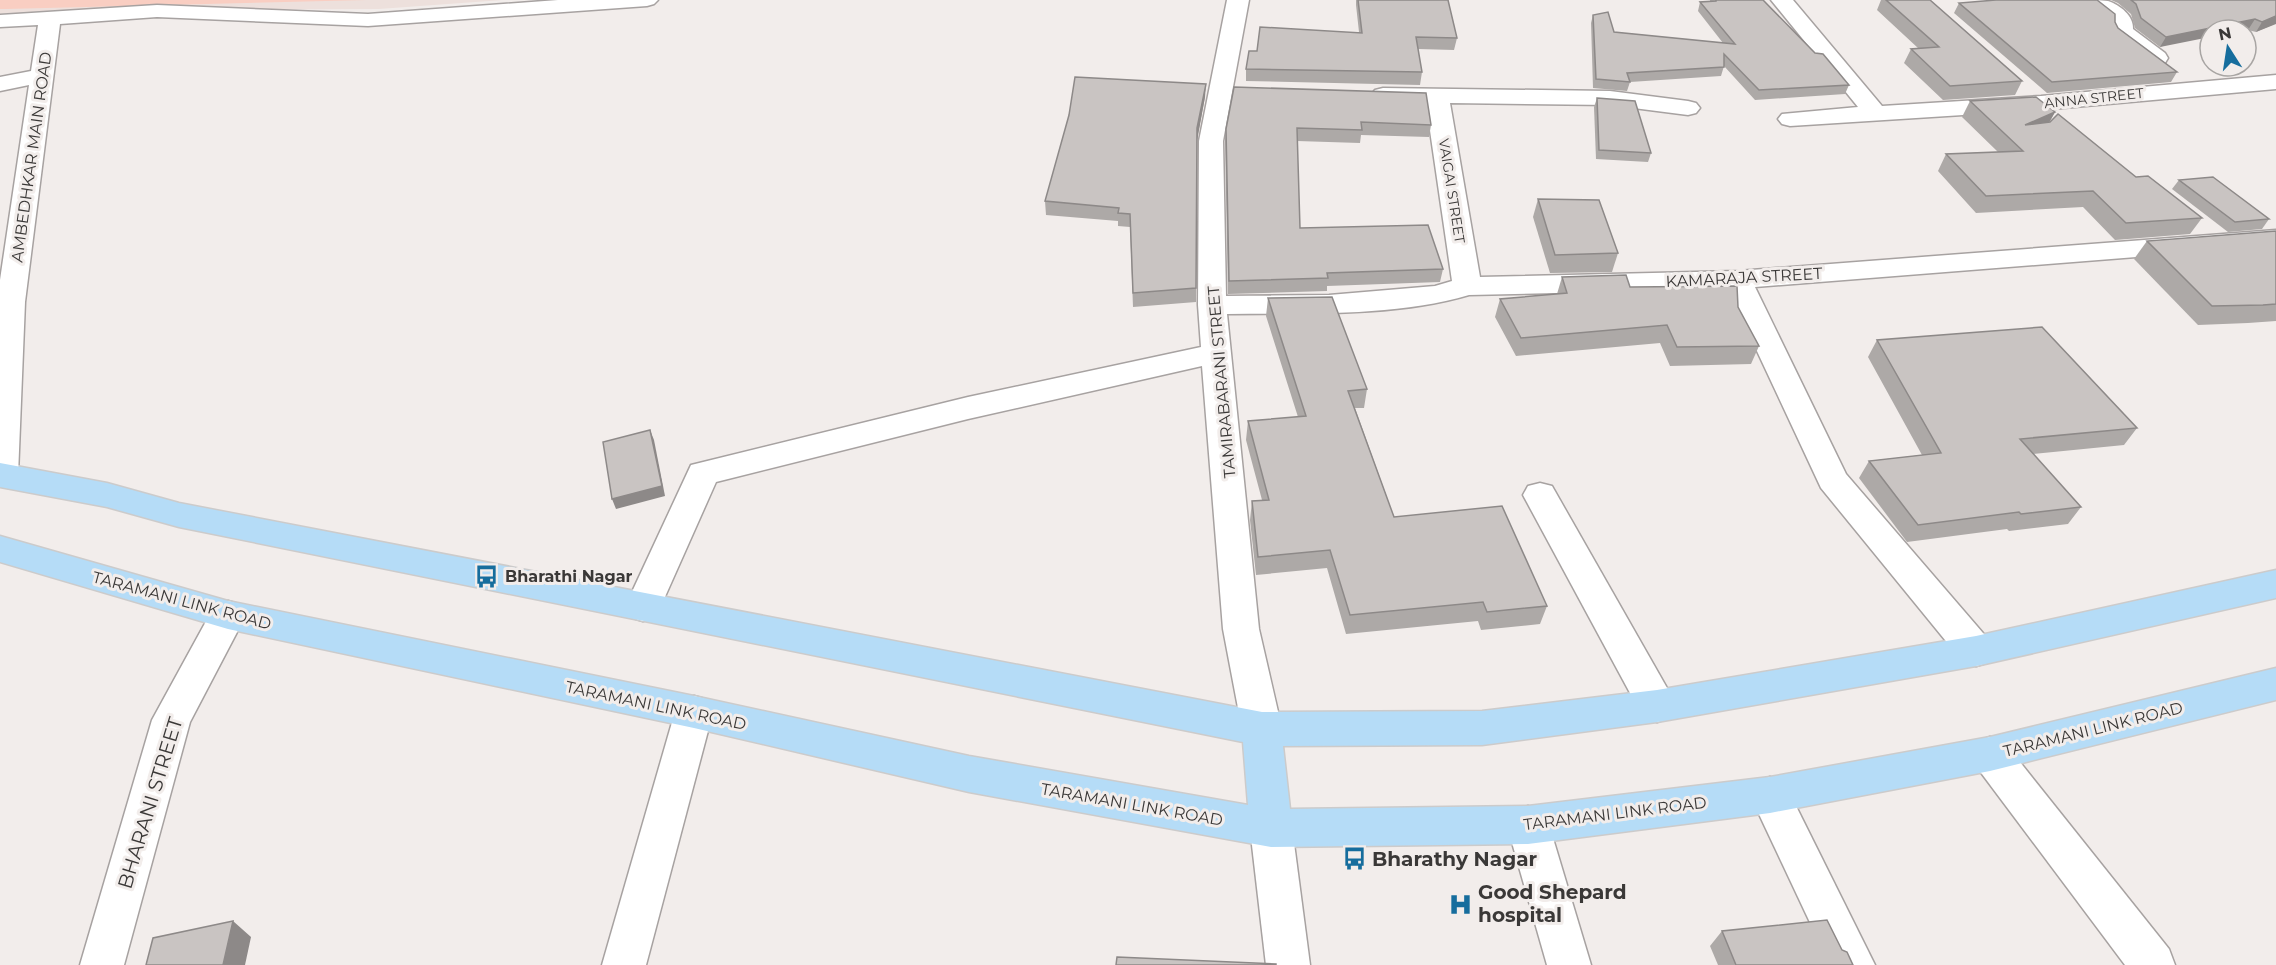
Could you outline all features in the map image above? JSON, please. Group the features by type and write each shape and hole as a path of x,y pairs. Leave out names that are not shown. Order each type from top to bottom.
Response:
{"main road":[{"path":"1,475 107,495 191,517 1262,729 1482,728 1657,706 1976,651 2276,584"},
{"name":"TARAMANI LINK ROAD","path":"0,549 228,615 694,712 969,774 1271,828 1527,825 1770,795 1990,754 2276,684"},
{"path":"1262,729 1271,828"}],"street":[{"path":"0,21 157,11 368,20 647,0"},
{"name":"TAMIRABARANI STREET","path":"1238,0 1234,90 1211,141 1212,305 1241,629 1262,729"},
{"path":"1782,0 1876,114"},
{"path":"2093,0 2123,21 2122,31 2197,88"},
{"name":"AMBEDHKAR MAIN ROAD","path":"1,475 5,303 27,182 50,19"},
{"path":"0,84 42,75"},
{"path":"2016,81 2068,124"},
{"name":"ANNA STREET","path":"1790,119 2041,103 2276,82"},
{"path":"1365,94 1610,98 1688,108"},
{"name":"VAIGAI STREET","path":"1437,96 1467,286"},
{"path":"0,189 27,182"},
{"path":"2195,222 2222,243"},
{"name":"KAMARAJA STREET","path":"1212,305 1341,303 1437,295 1467,286 1738,280 2276,238"},
{"path":"1738,280 1833,480 1976,651"},
{"path":"643,607 703,473 968,408 1218,353"},
{"path":"1540,495 1657,706"},
{"name":"BHARANI STREET","path":"102,965 171,720 228,615"},
{"path":"624,965 694,712"},
{"path":"1990,754 2153,965"},
{"path":"1770,795 1853,965"},
{"path":"1527,825 1569,965"},
{"path":"1271,828 1288,965"}],"shaded area":[{"path":"0,0 503,0 379,9 95,10 37,26 0,22"},
{"path":"0,0 367,0 0,9"}],"building":[{"path":"1358,0 1448,0 1457,38 1416,37 1422,72 1246,69 1249,51 1257,51 1260,27 1362,33"},
{"path":"1763,0 1815,53 1823,54 1849,85 1759,90 1724,54 1724,67 1627,73 1630,82 1596,79 1593,15 1608,12 1614,32 1735,44 1700,2"},
{"path":"1886,0 1930,0 2022,81 1950,86 1911,49 1939,47"},
{"path":"1996,0 2097,0 2115,14 2118,28 2177,72 2052,82 1959,3"},
{"path":"2131,0 2276,0 2276,16 2262,22 2258,18 2198,18 2198,31 2166,37 2141,18 2136,4"},
{"path":"1075,77 1206,84 1197,128 1196,288 1133,293 1130,214 1118,213 1119,208 1045,201 1069,115"},
{"path":"1234,87 1426,93 1431,125 1361,122 1362,130 1297,128 1300,228 1428,225 1443,269 1327,273 1328,278 1229,281 1226,129"},
{"path":"2036,97 2055,112 2025,125 2050,122 2058,114 2136,177 2148,176 2202,218 2126,223 2093,191 1986,196 1946,154 2023,151 1970,101"},
{"path":"1597,98 1635,101 1651,153 1599,150"},
{"path":"2213,177 2269,219 2235,222 2179,180"},
{"path":"1538,199 1599,200 1618,253 1555,255"},
{"path":"2276,231 2276,304 2212,306 2147,241"},
{"path":"1626,275 1630,287 1737,286 1738,307 1759,346 1677,347 1667,325 1521,338 1500,299 1567,293 1562,277"},
{"path":"1332,297 1367,389 1348,391 1394,517 1502,506 1547,606 1487,612 1483,602 1350,615 1330,550 1258,557 1252,501 1269,500 1248,421 1306,416 1268,298"},
{"path":"2042,327 2137,428 2020,439 2081,507 2021,514 2019,512 1918,525 1869,461 1941,453 1877,340"},
{"path":"650,430 662,486 612,499 603,442"},
{"path":"1827,920 1842,950 1847,952 1853,965 1736,965 1722,931"},
{"path":"233,921 223,965 146,965 153,938"},
{"path":"1117,957 1276,964 1276,965 1116,965"}],"place":[{"name":"Bharathi Nagar","path":"487,576"},
{"name":"Bharathy Nagar","path":"1354,859"},
{"name":"Good Shepard hospital","path":"1460,904"}]}
